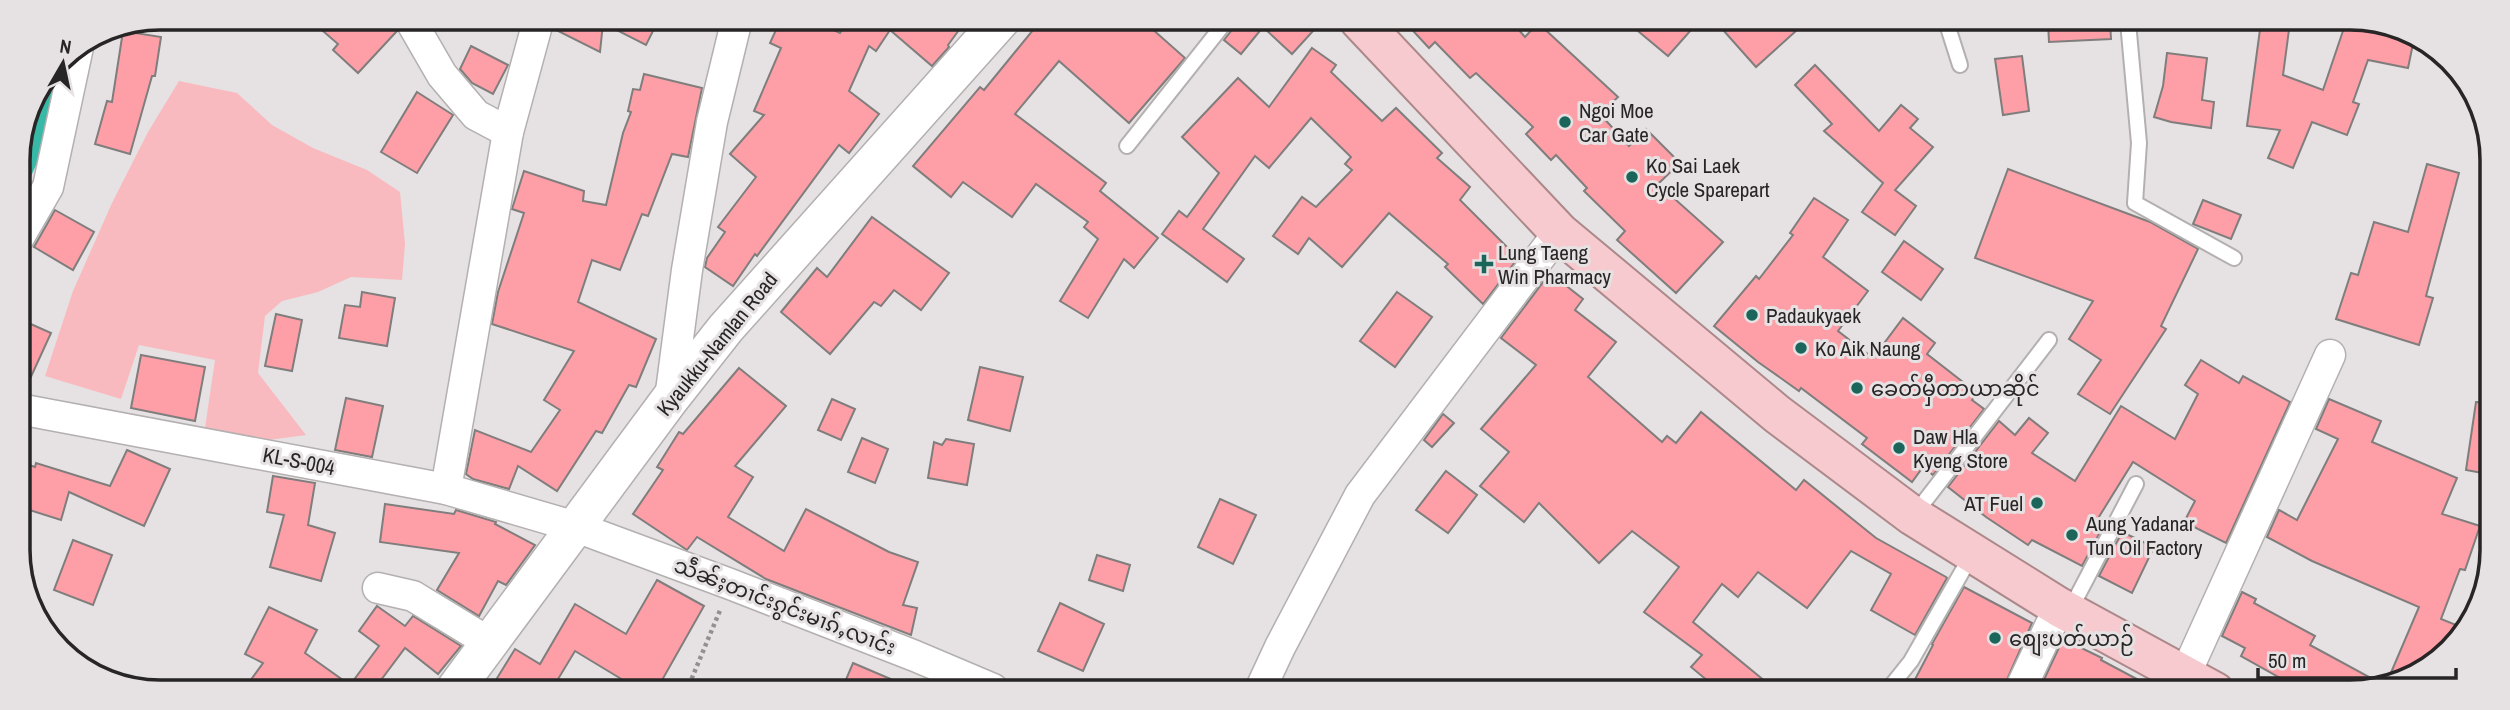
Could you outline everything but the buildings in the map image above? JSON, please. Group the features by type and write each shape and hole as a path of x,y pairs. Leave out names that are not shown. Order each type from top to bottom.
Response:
{"highway":[{"path":"1368,30 1559,232 1777,414 1913,516 2064,609 2193,680"}],"street":[{"path":"416,30 442,75 477,115 508,132"},
{"path":"446,489 508,132 536,30"},
{"path":"670,399 687,270 712,121 734,30"},
{"name":"Kyaukku-Namlan Road","path":"462,680 670,399 726,328 993,30"},
{"path":"30,218 48,187 75,61"},
{"path":"1265,680 1360,495 1559,232"},
{"path":"2202,680 2330,355"},
{"name":"KL-S-004","path":"30,411 446,489 576,527"},
{"name":"သဵၼ်ႈတၢင်းၵွင်းမၢၵ်ႇလၢင်း","path":"576,527 730,584 968,680"},
{"path":"378,587 413,596 490,643"},
{"path":"2026,680 2064,609"}],"lane":[{"path":"1127,146 1219,30"},
{"path":"1949,30 1961,65"},
{"path":"2129,30 2139,143 2135,203 2234,258"},
{"path":"1913,516 2049,340"},
{"path":"2064,609 2136,484"},
{"path":"1896,680 1911,661 1973,553"}],"path":[{"path":"691,680 730,584"}],"shaded area":[{"path":"57,81 42,152 30,178 34,126 43,102"},
{"path":"179,81 237,93 272,125 313,148 367,170 400,192 405,244 402,280 351,277 318,292 282,301 265,316 258,373 306,435 269,440 205,428 215,360 139,345 121,399 45,376 73,291 112,203 148,132"}],"place":[{"name":"Ngoi Moe Car Gate","path":"1565,122"},
{"name":"Ko Sai Laek Cycle Sparepart","path":"1632,177"},
{"name":"Lung Taeng Win Pharmacy","path":"1484,264"},
{"name":"Padaukyaek","path":"1752,315"},
{"name":"Ko Aik Naung","path":"1801,348"},
{"name":"ခေတ်မှီတာယာဆိုင်","path":"1857,388"},
{"name":"Daw Hla Kyeng Store","path":"1899,448"},
{"name":"AT Fuel","path":"2037,503"},
{"name":"Aung Yadanar Tun Oil Factory","path":"2072,535"},
{"name":"စျေးပတ်ယာဉ်","path":"1995,638"}]}
